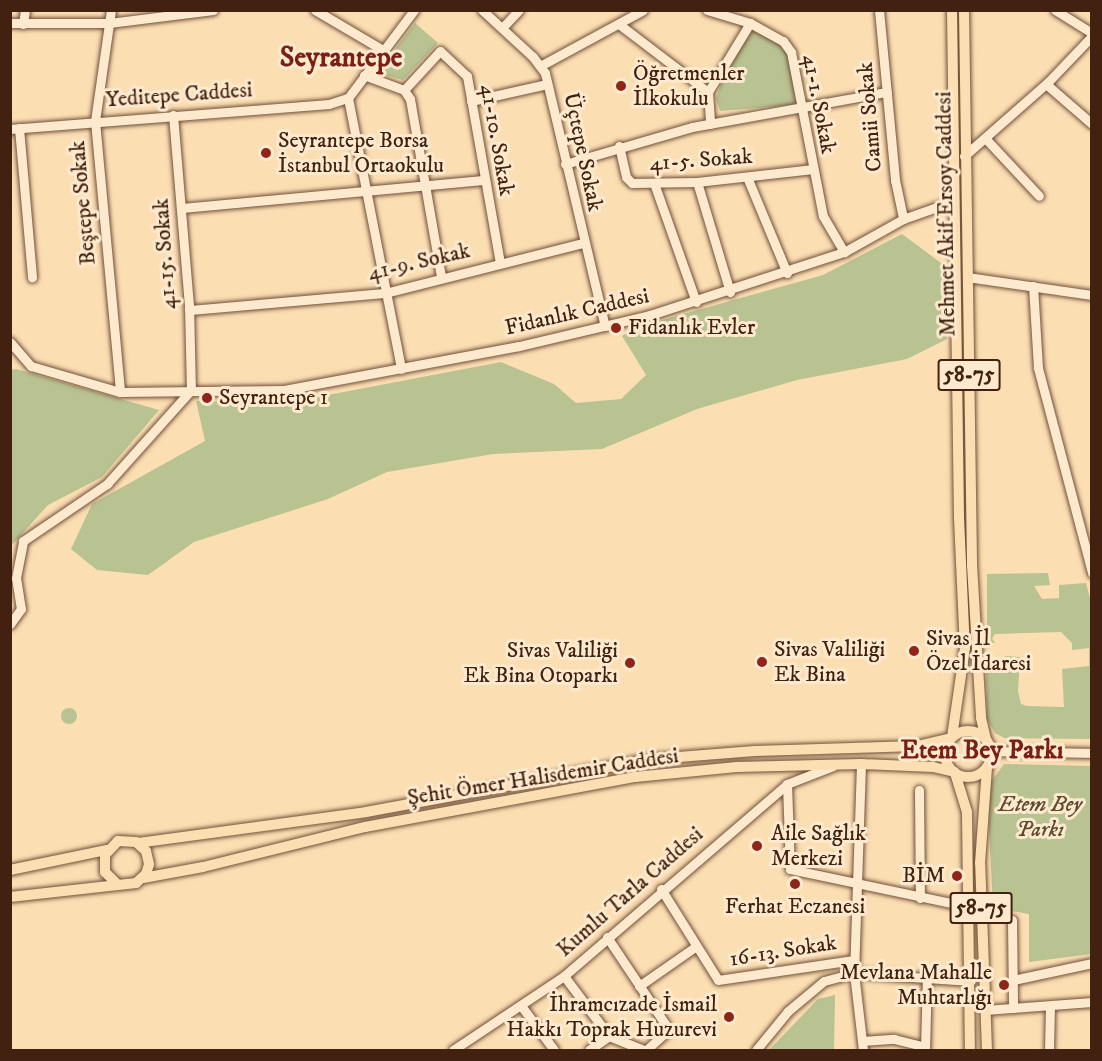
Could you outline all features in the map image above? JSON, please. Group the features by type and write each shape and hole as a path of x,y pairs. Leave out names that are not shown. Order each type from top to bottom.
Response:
{"main road":[{"name":"Mehmet Akif Ersoy Caddesi","path":"951,738 965,648 954,201 952,10"},
{"name":"Mehmet Akif Ersoy Caddesi","path":"964,10 964,156 972,565 981,718 986,739"},
{"path":"966,731 986,739 991,751 987,767 976,776 954,773 945,760 951,738 966,731"},
{"name":"Şehit Ömer Halisdemir Caddesi","path":"138,843 366,812 653,759 917,746 951,738"},
{"name":"Şehit Ömer Halisdemir Caddesi","path":"143,878 203,867 365,827 635,777 737,767 861,764 933,767 954,773"},
{"name":"58-75","path":"987,767 980,862 987,1050"},
{"name":"58-75","path":"954,773 967,812 971,907 970,1050"},
{"path":"10,870 106,850 120,840 138,843 149,859 143,878 131,885 117,884 10,897"},
{"path":"106,850 105,871 117,884"}],"street":[{"path":"23,24 25,10"},
{"name":"Beştepe Sokak","path":"111,10 95,120 120,392"},
{"path":"10,23 109,23 213,10"},
{"path":"315,10 383,50"},
{"path":"401,369 348,98 414,10"},
{"name":"Üçtepe Sokak","path":"482,10 503,27 540,66 548,84 583,243 605,326"},
{"path":"503,27 519,10"},
{"path":"540,66 620,25 643,10"},
{"name":"41-1. Sokak","path":"707,10 750,23 783,41 791,52 823,216 844,252"},
{"name":"Camii Sokak","path":"879,10 903,219"},
{"path":"964,156 1046,84 1092,34 1055,10"},
{"path":"710,124 708,92 750,23"},
{"path":"620,25 708,92"},
{"name":"41-10. Sokak","path":"404,90 440,51 467,76 500,263"},
{"path":"364,75 404,90 410,99 441,276"},
{"path":"471,100 548,84"},
{"path":"1046,84 1092,124"},
{"path":"565,164 619,146 710,124 802,110 887,92"},
{"name":"Yeditepe Caddesi","path":"15,128 95,120 319,105 348,98"},
{"name":"41-15. Sokak","path":"173,115 189,310 190,390"},
{"path":"15,128 32,277"},
{"path":"985,138 1039,196"},
{"name":"41-5. Sokak","path":"619,146 626,177 632,183 655,186 813,169"},
{"path":"747,177 787,273"},
{"path":"181,208 366,191 427,188 484,180"},
{"path":"697,182 730,292"},
{"path":"655,186 696,302"},
{"name":"Fidanlık Caddesi","path":"10,342 15,353 31,366 120,392 284,390 401,369 605,326 696,302 844,252 903,219 954,201"},
{"name":"41-9. Sokak","path":"189,310 385,293 441,276 583,243"},
{"path":"967,277 1092,295"},
{"path":"1033,286 1038,368 1082,543 1092,573"},
{"path":"10,624 21,609 16,578 23,541 107,484 190,390"},
{"path":"1082,543 1092,537"},
{"path":"991,751 1092,753"},
{"path":"861,764 854,974 862,1046 894,1039 925,1048 927,976"},
{"name":"Kumlu Tarla Caddesi","path":"453,1050 564,976 661,889 787,784 833,766"},
{"path":"787,784 790,869 857,885 971,907"},
{"path":"919,790 920,898"},
{"path":"639,986 695,947 661,889"},
{"path":"1012,920 1013,1008"},
{"path":"564,976 609,1036 645,1050 665,1033 665,1024 607,937"},
{"name":"16-13. Sokak","path":"695,947 718,980 854,960"},
{"path":"1013,980 1092,963"},
{"path":"756,1050 788,1011 824,981 854,974 927,976 971,981"},
{"path":"985,1010 1092,1002"},
{"path":"522,1006 554,1050"},
{"path":"1049,1050 1050,1006"},
{"path":"594,1049 609,1036"},
{"path":"466,1041 474,1050"}],"green space":[{"path":"415,23 438,43 403,80 377,73"},
{"path":"753,25 778,38 789,54 796,101 793,105 720,111 716,99 722,81"},
{"path":"902,234 941,263 947,339 907,359 797,380 697,409 602,449 493,454 387,472 328,499 194,542 148,575 97,570 71,549 92,504 205,441 196,401 286,403 501,362 554,384 576,403 621,399 646,375 622,336 637,327 823,275"},
{"path":"16,369 159,410 102,477 48,505 11,546 10,370"},
{"path":"1048,573 1050,585 1034,586 1042,599 1059,598 1059,585 1086,583 1091,602 1091,739 1004,738 995,733 987,719 986,667 1003,668 1005,656 1020,657 1018,691 1021,704 1027,706 1064,707 1062,669 1089,666 1089,648 1072,650 1072,643 1061,632 995,634 992,638 995,643 987,643 987,574"},
{"path":"69,708 77,716 69,724 61,716"},
{"name":"Etem Bey Parkı","path":"1004,764 1091,766 1091,954 1029,962 1029,914 993,908 987,787"},
{"path":"835,995 834,1050 769,1050 818,999"}],"place":[{"name":"Öğretmenler İlkokulu","path":"621,86"},
{"name":"Seyrantepe Borsa İstanbul Ortaokulu","path":"266,153"},
{"name":"Fidanlık Evler","path":"616,328"},
{"name":"Seyrantepe 1","path":"207,398"},
{"name":"Sivas İl Özel İdaresi","path":"914,651"},
{"name":"Sivas Valiliği Ek Bina","path":"762,662"},
{"name":"Sivas Valiliği Ek Bina Otoparkı","path":"630,663"},
{"name":"Aile Sağlık Merkezi","path":"757,846"},
{"name":"BİM","path":"957,876"},
{"name":"Ferhat Eczanesi","path":"795,884"},
{"name":"Mevlana Mahalle Muhtarlığı","path":"1004,985"},
{"name":"İhramcızade İsmail Hakkı Toprak Huzurevi","path":"729,1017"}],"district":[{"name":"Seyrantepe","path":"341,58"},
{"name":"Etem Bey Parkı","path":"982,751"}]}
